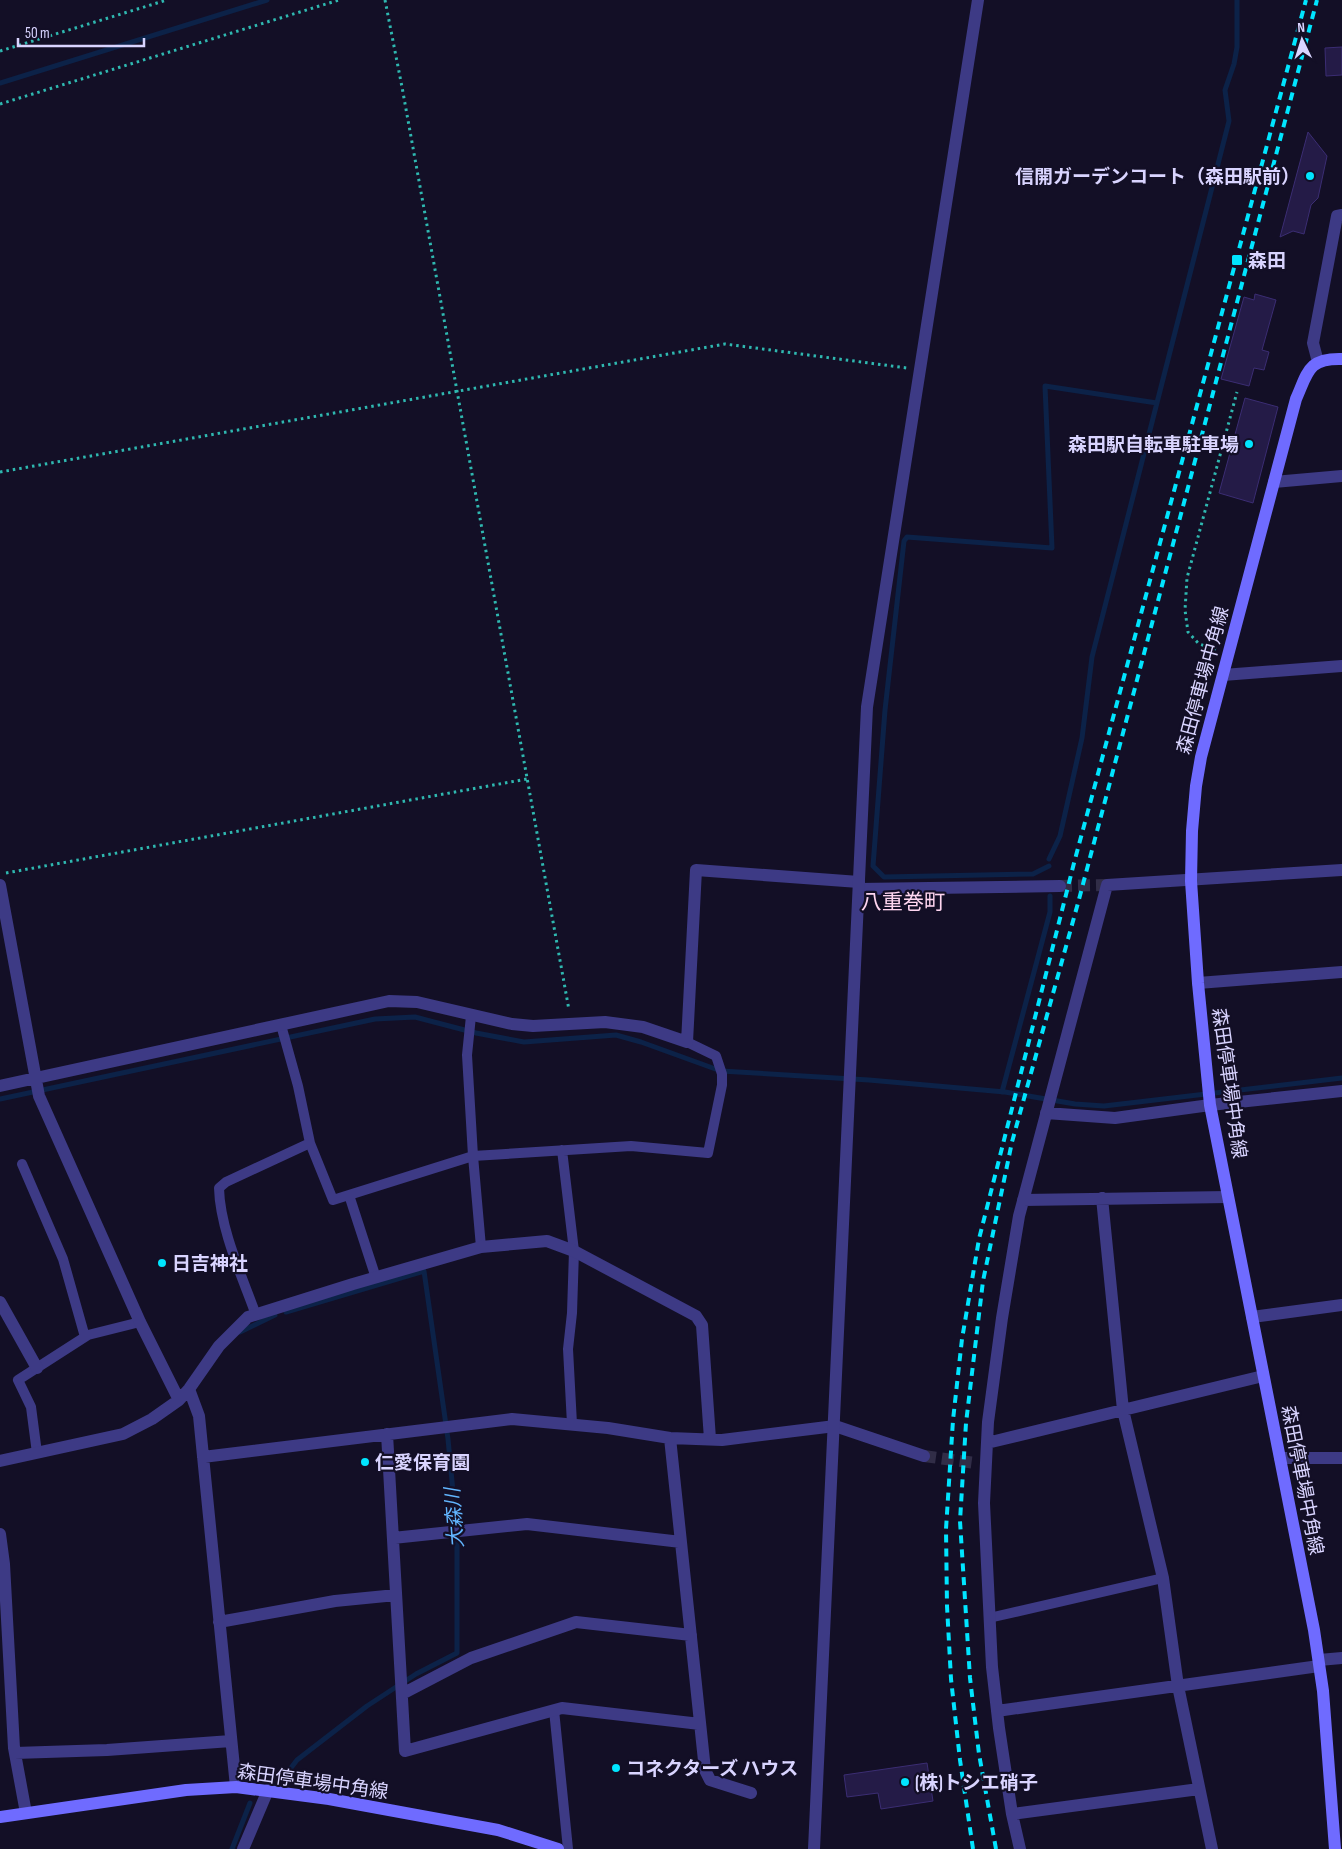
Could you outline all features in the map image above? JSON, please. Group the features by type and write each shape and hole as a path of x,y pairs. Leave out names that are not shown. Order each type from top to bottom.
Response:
{"main road":[{"path":"1318,362 1342,359"},
{"name":"森田停車場中角線","path":"1318,362 1309,369 1296,398 1201,757 1192,830 1191,880 1198,983 1210,1102 1324,1691 1335,1849"},
{"name":"森田停車場中角線","path":"0,1817 186,1790 236,1787 329,1799 498,1830 558,1849"}],"street":[{"path":"814,1849 867,706 978,0"},
{"path":"1318,362 1313,342 1337,216 1342,215"},
{"path":"1274,482 1342,476"},
{"path":"1223,675 1342,666"},
{"path":"0,1086 37,1086 282,1029 389,1001 417,1002 471,1020 519,1025 606,1022 643,1027 687,1042 696,870 859,886 1060,886"},
{"path":"1020,1849 1012,1814 992,1667 981,1463 987,1443 988,1422 1002,1318 1019,1216 1108,885 1342,870"},
{"path":"0,885 37,1086 140,1322 179,1400"},
{"path":"1198,983 1342,972"},
{"path":"1046,1113 1115,1118 1210,1102 1342,1091"},
{"path":"1023,1200 1228,1197"},
{"path":"1102,1198 1123,1410 1163,1578 1178,1686 1212,1849"},
{"path":"0,1461 123,1434 152,1419 179,1400 189,1390 219,1346 248,1317 481,1247 547,1241 574,1251 696,1316 702,1325 710,1439"},
{"path":"0,1302 37,1368"},
{"path":"1252,1317 1342,1305"},
{"path":"987,1443 1263,1376"},
{"path":"189,1390 199,1416 236,1787"},
{"path":"203,1457 512,1419 608,1428 670,1438 722,1440 834,1426 924,1456"},
{"path":"387,1434 405,1751 562,1708 700,1724"},
{"path":"670,1438 705,1770 710,1780 751,1793"},
{"path":"1280,1458 1342,1458"},
{"path":"393,1538 527,1524 681,1542"},
{"path":"0,1534 4,1564 15,1753 26,1813"},
{"path":"219,1622 335,1601 396,1595"},
{"path":"402,1687 471,1658 576,1622 691,1635"},
{"path":"997,1711 1178,1686 1342,1658"},
{"path":"15,1753 107,1750 231,1741"},
{"path":"1012,1814 1199,1789"},
{"path":"243,1849 268,1790"}],"lane":[{"path":"471,1020 467,1054 481,1247"},
{"path":"282,1029 298,1086 310,1143 333,1200 473,1156 631,1146 708,1152 722,1085 722,1074 716,1056 687,1042"},
{"path":"256,1315 229,1237 219,1200 219,1188 226,1182 310,1143"},
{"path":"562,1150 574,1251 572,1313 568,1350 572,1424"},
{"path":"22,1164 63,1259 85,1337"},
{"path":"349,1195 376,1278"},
{"path":"37,1453 30,1407 18,1380 85,1337 140,1322"},
{"path":"989,1618 1163,1578"},
{"path":"554,1710 568,1849"}],"path":[{"path":"0,51 167,0"},
{"path":"0,104 339,0"},
{"path":"385,0 572,1024"},
{"path":"0,472 725,344 920,370"},
{"path":"1229,652 1200,644 1188,632 1185,610 1188,578 1237,392"},
{"path":"0,874 527,779"}],"building":[{"path":"1342,47 1342,75 1326,76 1325,48"},
{"name":"信開ガーデンコート（森田駅前）","path":"1308,132 1327,156 1318,198 1311,205 1304,234 1293,231 1280,237"},
{"path":"1255,294 1276,300 1262,350 1269,352 1264,370 1254,368 1249,386 1221,379 1244,297 1254,300"},
{"path":"1245,398 1278,407 1253,503 1219,493"},
{"path":"927,1763 933,1801 881,1809 878,1793 847,1797 844,1775"}],"waterway":[{"path":"0,83 267,0"},
{"path":"1049,859 1060,836 1082,738 1092,657 1229,121 1225,90 1234,64 1237,47 1237,0"},
{"path":"1049,866 1033,874 884,877 873,866 885,710 904,541 907,537 1052,548 1045,386 1157,403"},
{"path":"1002,1092 1050,912 1050,896"},
{"path":"0,1099 375,1019 415,1017 476,1033 524,1042 616,1035 721,1071 869,1080 1005,1092 1075,1104 1104,1106 1342,1078"},
{"name":"大森川","path":"278,1785 297,1760 367,1706 416,1674 457,1653 457,1534 448,1439 424,1271 286,1312"},
{"name":"大森川","path":"240,1332 275,1315"},
{"name":"大森川","path":"232,1849 250,1803"}],"tunnel":[{"path":"1060,886 1107,885"},
{"path":"924,1456 975,1463"}],"railway":[{"path":"973,1849 951,1679 947,1606 946,1529 953,1420 962,1339 979,1239 1074,863 1306,0"},
{"path":"996,1849 979,1754 970,1678 960,1521 966,1423 983,1281 1012,1142 1078,903 1317,0"}],"place":[{"name":"信開ガーデンコート（森田駅前）","path":"1310,176"},
{"name":"森田","path":"1237,260"},
{"name":"森田駅自転車駐車場","path":"1249,444"},
{"name":"日吉神社","path":"162,1263"},
{"name":"仁愛保育園","path":"365,1462"},
{"name":"コネクターズ ハウス","path":"616,1768"},
{"name":"(株)トシエ硝子","path":"905,1782"}],"district":[{"name":"八重巻町","path":"903,902"}]}
